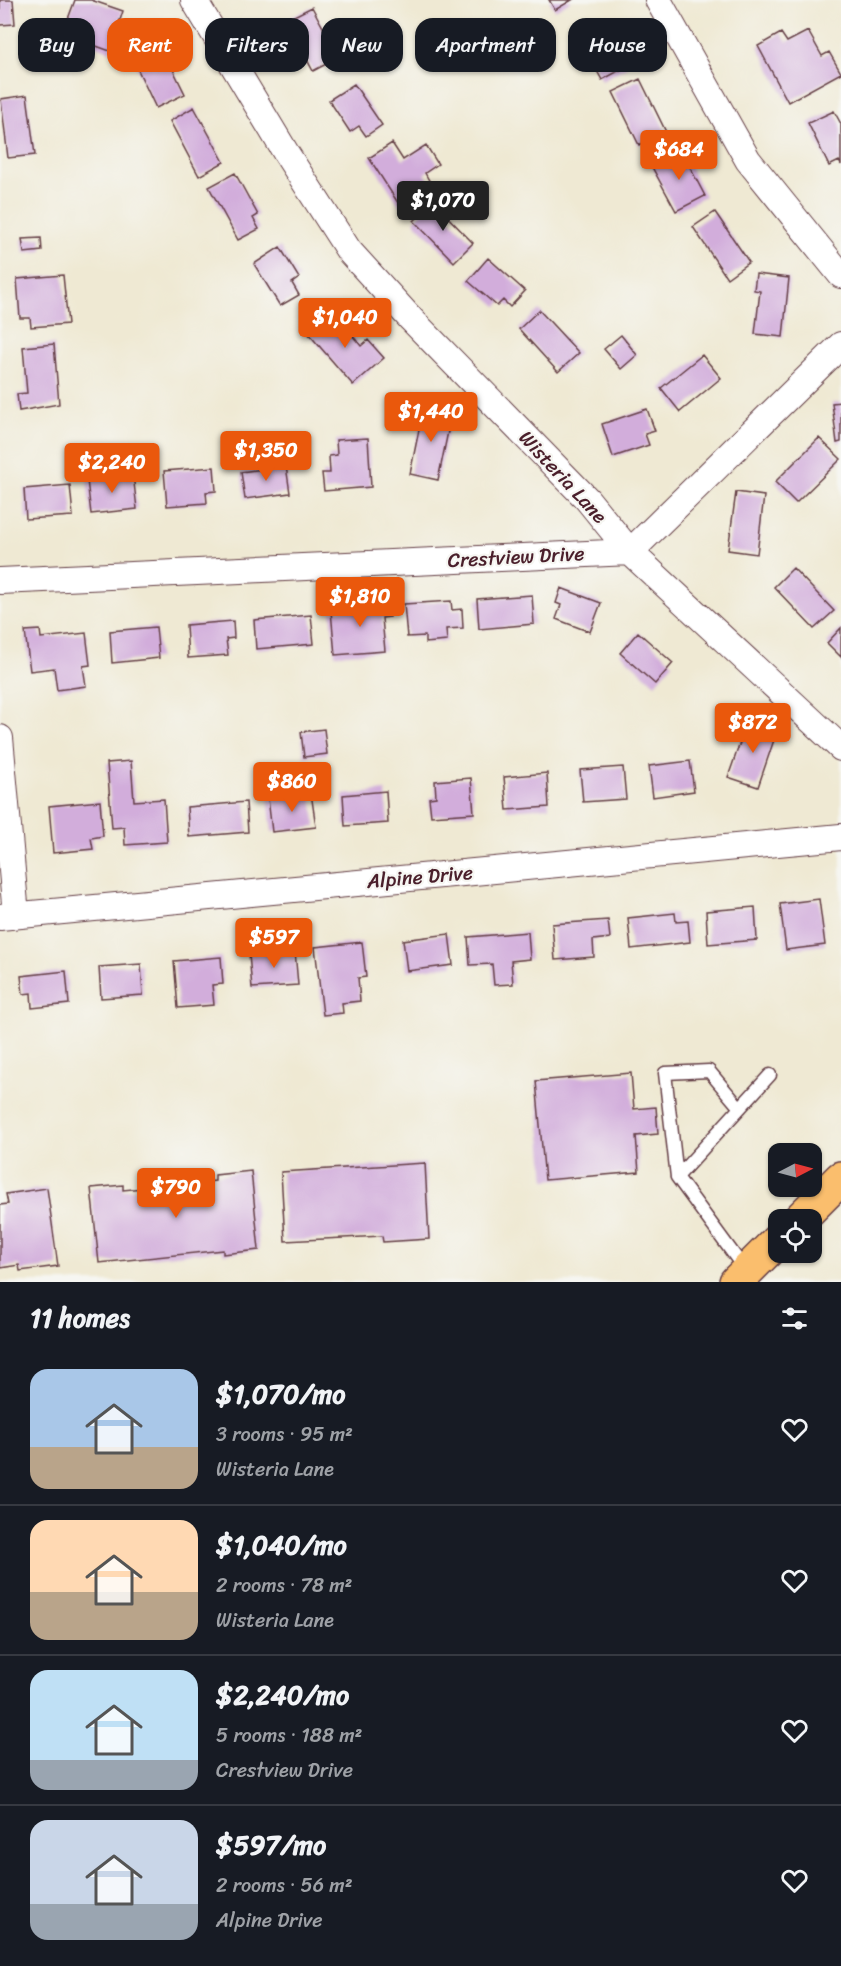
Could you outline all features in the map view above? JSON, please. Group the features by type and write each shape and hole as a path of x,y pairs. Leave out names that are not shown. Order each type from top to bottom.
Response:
{"main road":[{"path":"810,1209 841,1178"},
{"path":"741,1277 768,1250"}],"street":[{"name":"Wisteria Lane","path":"194,0 286,153 349,251 411,320 587,499 630,552 841,748"},
{"path":"658,0 748,160 841,274"},
{"path":"630,552 841,345"},
{"name":"Crestview Drive","path":"0,581 630,552"},
{"path":"0,738 8,916"},
{"name":"Alpine Drive","path":"8,916 841,837"}],"lane":[{"path":"740,1108 710,1071 665,1073 677,1177 741,1277"},
{"path":"677,1177 770,1075"}],"building":[{"path":"0,0 13,0 15,24 0,25"},
{"path":"75,0 91,0 123,11 121,18 107,18 107,50 95,46 95,18 68,18"},
{"path":"549,0 572,0 555,10"},
{"path":"312,7 321,24 321,67 313,71 309,63 309,18 290,18"},
{"path":"808,31 822,56 829,52 841,73 788,102 758,46 781,33 787,42"},
{"path":"139,72 174,72 185,94 156,108"},
{"path":"598,72 617,72 602,80"},
{"path":"640,79 666,132 639,145 613,92"},
{"path":"354,84 382,125 366,136 359,126 350,132 329,100"},
{"path":"27,95 35,155 8,158 1,99"},
{"path":"194,107 224,162 199,176 170,121"},
{"path":"834,111 841,124 841,165 839,161 829,166 808,123"},
{"path":"392,143 403,160 426,145 438,164 425,173 432,186 400,206 369,158"},
{"path":"682,152 705,196 676,211 652,167"},
{"path":"235,173 258,215 253,218 259,229 238,240 209,187"},
{"path":"433,202 473,243 454,262 414,221"},
{"path":"715,212 749,262 727,278 693,227"},
{"path":"41,238 42,251 24,253 22,239"},
{"path":"280,247 299,278 292,283 299,295 280,306 254,264"},
{"path":"488,258 525,291 510,307 503,300 497,306 468,281"},
{"path":"756,274 789,278 783,337 755,334 760,291 754,290"},
{"path":"63,275 68,324 31,327 30,318 20,318 17,279"},
{"path":"539,310 579,353 558,372 519,329"},
{"path":"332,311 361,346 368,340 384,358 353,385 308,333"},
{"path":"621,335 637,355 621,369 604,349"},
{"path":"54,344 59,404 19,411 17,394 27,393 23,347"},
{"path":"702,355 721,378 680,412 661,388"},
{"path":"841,402 841,442 837,443 832,403"},
{"path":"424,405 452,412 438,480 410,474"},
{"path":"647,409 655,431 645,434 649,445 613,457 602,424"},
{"path":"368,438 371,487 324,491 322,473 330,473 329,456 337,455 336,440"},
{"path":"819,438 841,459 796,503 775,482"},
{"path":"286,466 290,493 245,499 241,472"},
{"path":"214,467 216,491 206,492 207,503 167,506 164,471"},
{"path":"133,474 137,509 91,514 87,480"},
{"path":"70,485 73,516 26,519 24,489"},
{"path":"736,492 764,496 757,554 728,550"},
{"path":"793,568 834,611 814,629 774,587"},
{"path":"561,588 601,603 590,632 556,619 561,605 556,603"},
{"path":"532,595 534,624 479,629 477,599"},
{"path":"389,598 390,617 382,618 385,651 335,655 331,611 369,608 369,599"},
{"path":"451,601 452,610 462,609 463,628 446,629 447,641 425,643 425,636 407,637 404,604"},
{"path":"311,615 314,644 256,649 254,620"},
{"path":"233,621 234,638 226,639 228,655 188,658 186,625"},
{"path":"156,627 159,658 112,663 110,631"},
{"path":"841,628 841,657 827,643"},
{"path":"40,630 41,638 86,633 90,665 83,666 86,686 57,690 54,668 30,671 25,631"},
{"path":"638,632 673,663 655,684 620,653"},
{"path":"748,720 777,731 758,787 728,777"},
{"path":"324,729 327,754 304,757 301,732"},
{"path":"131,761 134,801 164,799 167,842 125,845 124,827 112,828 107,763"},
{"path":"690,761 694,791 653,797 649,766"},
{"path":"623,767 626,799 583,802 580,770"},
{"path":"547,773 549,807 507,810 504,777"},
{"path":"471,778 474,813 431,816 429,798 436,797 435,781"},
{"path":"386,791 388,823 345,826 343,795"},
{"path":"311,793 316,827 272,832 268,798"},
{"path":"100,801 103,836 91,838 93,849 53,853 49,806"},
{"path":"246,802 248,832 189,837 187,807"},
{"path":"819,899 825,945 786,950 780,904"},
{"path":"755,907 757,940 708,944 706,911"},
{"path":"675,913 676,922 688,921 690,942 631,949 628,918"},
{"path":"608,920 610,938 593,940 594,957 555,960 552,924"},
{"path":"528,932 530,959 511,961 513,984 494,985 492,964 470,965 468,937"},
{"path":"449,934 453,965 407,971 403,940"},
{"path":"362,942 366,977 358,978 360,1001 342,1003 343,1013 323,1015 315,947"},
{"path":"295,951 298,985 252,988 249,954"},
{"path":"221,957 223,984 212,985 214,1005 178,1008 174,961"},
{"path":"141,964 143,995 101,998 99,967"},
{"path":"66,971 69,1004 32,1008 31,993 23,994 21,976"},
{"path":"631,1073 634,1109 656,1107 658,1134 636,1136 639,1172 545,1180 536,1081"},
{"path":"425,1163 429,1239 383,1242 382,1236 285,1241 281,1172"},
{"path":"251,1171 259,1250 223,1254 223,1250 99,1263 91,1188 123,1185 123,1190 215,1181 215,1175"},
{"path":"47,1188 58,1266 20,1271 19,1265 0,1268 0,1205 8,1204 6,1194"}]}
